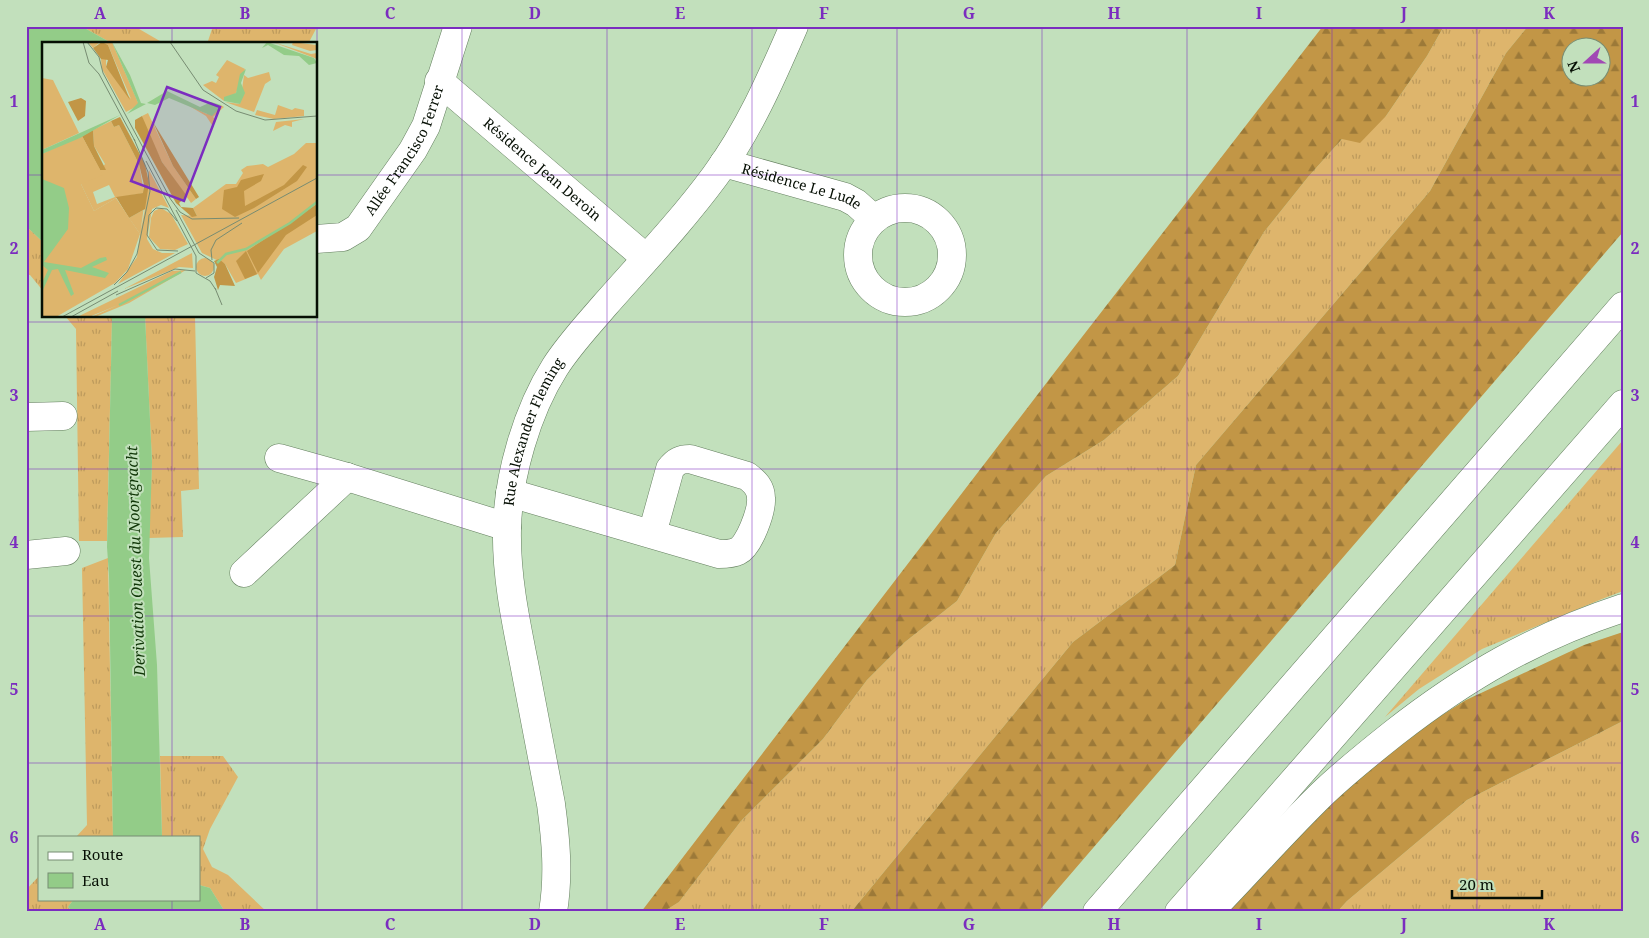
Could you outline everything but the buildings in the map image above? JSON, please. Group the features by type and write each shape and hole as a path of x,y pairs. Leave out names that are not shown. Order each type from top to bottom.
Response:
{"main road":[{"name":"Allée Francisco Ferrer","path":"318,239 343,237 358,228 421,137 458,26"},
{"name":"Rue Alexander Fleming","path":"553,912 558,870 554,830 509,583 507,527 510,493 519,455 532,414 555,368 572,344 685,214 724,163 759,105 794,26"},
{"name":"Résidence Jean Deroin","path":"440,81 646,258"},
{"name":"Résidence Le Lude","path":"724,163 846,197 856,203 874,220"},
{"path":"1097,912 1623,306"},
{"path":"1179,912 1623,404"},
{"path":"26,416 63,416"},
{"path":"279,458 347,477 507,527"},
{"path":"244,573 347,477"},
{"path":"510,493 652,534"},
{"path":"26,555 66,552"},
{"path":"1209,912 1323,793 1372,750 1417,715 1474,676 1510,655 1555,633 1623,608"}],"green space":[{"path":"81,26 134,26 162,42 109,42"},
{"path":"213,26 310,26 316,29 309,42 208,42"},
{"path":"1323,26 1444,26 1427,56 1386,116 1360,143 1342,139 1308,177 1264,232 1178,376 1104,440 1046,476 996,533 957,601 905,642 867,680 823,739 741,821 679,902 663,912 641,912 1051,377"},
{"path":"1444,26 1528,26 1506,53 1430,191 1196,465 1175,565 1073,642 851,912 663,912 679,902 741,821 823,739 867,680 905,642 957,601 996,533 1046,476 1104,440 1178,376 1264,232 1308,177 1342,139 1386,116 1427,56"},
{"path":"1528,26 1615,26 1623,31 1623,232 1038,912 851,912 1073,642 1175,565 1196,465 1430,191 1506,53"},
{"path":"26,226 42,241 42,290 30,275 26,275"},
{"path":"67,318 112,319 107,541 79,541 76,329"},
{"path":"145,318 195,318 199,489 181,491 183,537 149,538 152,462"},
{"path":"1623,440 1623,591 1482,649 1419,689 1385,717"},
{"path":"108,558 113,836 77,836 87,825 82,568"},
{"path":"1623,632 1623,721 1467,800 1347,901 1337,912 1225,912 1315,815 1399,742 1466,700 1584,645"},
{"path":"1623,721 1623,912 1337,912 1347,901 1467,800"},
{"path":"160,756 223,756 238,777 210,829 203,849 212,867 228,875 267,912 225,912 210,888 200,885 200,836 162,836"},
{"path":"38,877 38,900 73,900 68,907 73,912 30,912 26,908 26,890"}],"water":[{"path":"26,26 81,26 109,42 42,42 42,241 26,226"},
{"name":"Derivation Ouest du Noortgracht","path":"112,318 145,318 152,462 149,558 157,665 162,836 113,836 107,547"},
{"path":"200,885 210,888 225,912 73,912 68,907 73,900 200,900"}]}
